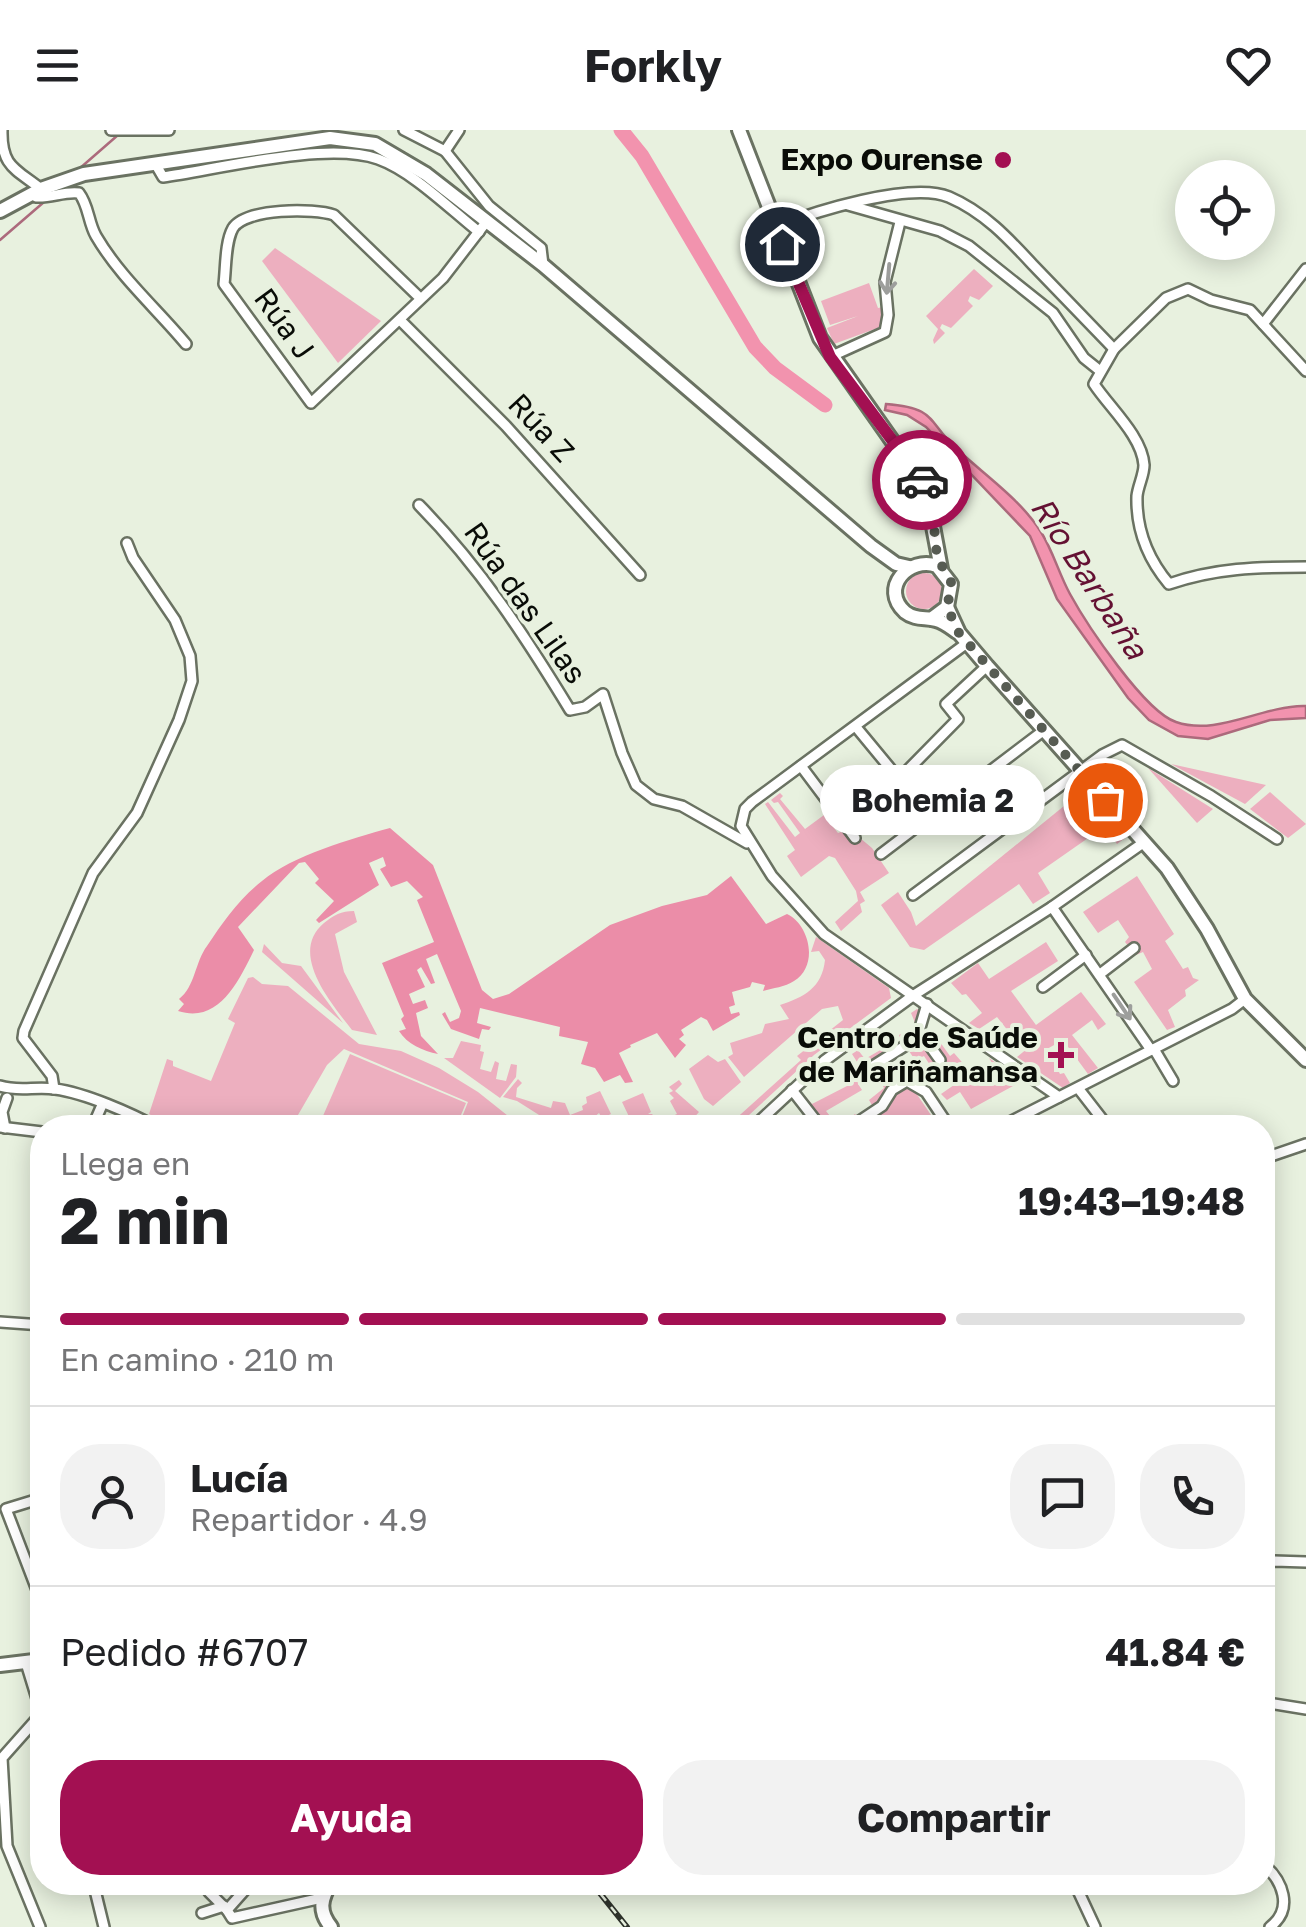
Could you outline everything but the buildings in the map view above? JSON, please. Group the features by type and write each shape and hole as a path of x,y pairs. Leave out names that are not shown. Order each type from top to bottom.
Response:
{"street":[{"path":"2,130 2,150 10,166 51,198 79,193 86,202 94,232 142,297 186,344"},
{"path":"114,130 169,130"},
{"path":"404,130 445,151 489,206 542,248 543,265"},
{"path":"445,151 459,130"},
{"path":"739,130 830,357 922,479 932,504 941,569 952,589 947,607 931,619"},
{"path":"0,211 84,174 314,140 353,138 375,144 404,159 483,226 543,265 872,546 892,561 909,567 924,563 941,569"},
{"path":"0,219 43,190"},
{"path":"776,227 845,204 899,194 946,195 998,226 1114,349"},
{"path":"845,204 940,231 983,256 1052,313 1084,358 1100,370"},
{"name":"Rúa J","path":"420,298 334,215 316,209 274,213 240,220 231,230 224,284 310,403 444,278 483,226"},
{"path":"830,357 886,332 884,282 900,222"},
{"path":"1263,324 1306,269"},
{"path":"1306,370 1250,310 1182,289 1166,298 1114,349 1094,384 1138,444 1144,466 1137,493 1139,528 1154,566 1169,584 1197,574 1245,567 1306,568"},
{"name":"Rúa Z","path":"400,320 506,426 640,575"},
{"name":"Rúa das Lilas","path":"419,505 460,547 501,600 570,710 585,707 603,694 636,785 654,799 682,806 754,848"},
{"path":"924,563 934,535"},
{"path":"54,1089 52,1076 23,1038 24,1031 93,873 137,814 192,681 190,656 174,620 132,558 127,543"},
{"path":"872,546 896,584 897,600 906,612 915,618 931,619 963,638"},
{"path":"896,584 909,567"},
{"path":"947,607 963,638 1180,885 1246,998 1306,1060"},
{"path":"963,638 856,727 745,809 741,826 792,900 824,934 1059,1097"},
{"path":"856,727 899,779 958,720 946,704 987,666"},
{"path":"881,854 1044,731"},
{"path":"913,895 1113,748 1126,746 1276,839"},
{"path":"800,766 855,838"},
{"path":"766,1115 824,1061 914,995 1143,843"},
{"path":"1052,907 1173,1081"},
{"path":"1100,974 1134,948"},
{"path":"1043,987 1086,955"},
{"path":"1024,1115 1232,1009 1246,998"},
{"path":"927,1004 919,1030 940,1060"},
{"path":"873,1066 922,1036"},
{"path":"868,1115 882,1106 892,1090 907,1081 926,1092 941,1115"},
{"path":"0,1086 7,1096"},
{"path":"1078,1088 1099,1115"},
{"path":"7,1096 54,1089 135,1115"},
{"path":"792,1090 809,1115"},
{"path":"7,1096 3,1127 30,1130"},
{"path":"97,1115 102,1104"},
{"path":"1275,1155 1306,1144"},
{"path":"0,1322 30,1324"},
{"path":"30,1502 6,1509 30,1572"},
{"path":"1275,1560 1306,1562"},
{"path":"26,1662 30,1675"},
{"path":"0,1665 30,1662"},
{"path":"1275,1704 1306,1709"},
{"path":"30,1727 2,1758 7,1846 40,1927"},
{"path":"1270,1927 1283,1915 1286,1900 1275,1877"},
{"path":"96,1895 104,1927"},
{"path":"212,1895 232,1918 322,1898"},
{"path":"202,1913 225,1908 238,1895"},
{"path":"324,1895 322,1911 331,1927"},
{"path":"1080,1895 1095,1927"}],"shaded area":[{"path":"275,248 381,321 338,363 262,261"},
{"path":"974,269 993,286 979,300 970,296 968,301 973,306 951,328 942,324 940,328 945,333 934,344 938,329 926,316"},
{"path":"869,283 878,308 883,307 883,326 834,344 827,328 858,316 830,325 821,301"},
{"path":"886,404 924,413 959,451 1024,509 1041,532 1070,594 1103,645 1133,685 1163,715 1176,722 1207,726 1306,706 1306,718 1270,720 1208,739 1178,736 1149,720 1128,698 1057,599 1030,536 926,427 907,415 885,410"},
{"path":"924,573 937,578 942,591 937,604 924,609 911,604 906,591 911,578"},
{"path":"1171,764 1266,785 1245,804"},
{"path":"1148,768 1213,809 1197,823"},
{"path":"1076,779 1125,838 1117,844 1087,801 1072,813 1091,836 1038,873 1050,893 1033,904 1019,884 924,950 910,947 881,905 898,892 916,926 1080,793 1071,783"},
{"path":"1270,792 1306,824 1288,838 1250,809"},
{"path":"780,793 780,799 805,829 824,815 838,833 846,830 854,842 860,838 872,848 889,873 860,892 865,901 860,904 862,912 841,931 835,922 858,901 856,891 835,858 829,856 801,877 787,856 795,850 765,804 768,802 795,837 800,833 778,802 771,800"},
{"path":"390,828 433,865 482,990 493,999 509,994 610,925 707,895 731,876 766,924 787,914 795,919 806,936 807,966 787,985 763,991 765,985 752,982 750,987 732,992 735,1005 729,1007 731,1014 740,1015 713,1031 701,1017 681,1030 684,1035 679,1039 686,1045 675,1058 657,1033 630,1045 619,1053 633,1082 625,1083 620,1075 604,1082 595,1068 581,1064 588,1042 559,1036 560,1027 480,1008 477,1023 491,1027 482,1029 479,1039 451,1029 442,1014 445,1012 450,1022 459,1018 461,1011 437,954 426,959 435,983 431,984 421,967 417,970 425,987 409,994 413,1004 425,1000 428,1008 416,1013 421,1036 438,1054 416,1046 399,1031 406,1029 401,1019 404,1016 382,963 434,942 417,900 423,897 407,881 391,887 380,869 386,866 383,857 369,863 379,885 319,923 316,920 334,901 315,883 319,879 305,862 299,863 238,927 254,950 225,998 205,1012 178,1011 184,1004 179,999 188,988 203,952 254,888 306,856"},
{"path":"1137,876 1174,934 1165,941 1183,969 1188,967 1193,978 1199,980 1168,1010 1175,1027 1167,1030 1134,982 1152,969 1143,952 1136,955 1125,942 1129,937 1118,920 1098,933 1083,912"},
{"path":"354,911 357,922 335,934 344,972 377,1035 352,1030 324,992 312,963 314,935 334,916"},
{"path":"816,937 889,988 891,998 814,1055 749,1115 740,1115 801,1060 797,1056 843,1020 838,1006 822,1009 744,1077 728,1057 733,1054 730,1043 762,1033 765,1024 789,1019 780,1005 804,995 823,970 825,960 819,951 811,952"},
{"path":"1046,942 1058,961 1011,991 1036,1025 1081,992 1106,1024 1098,1030 1092,1020 1072,1035 1098,1068 1088,1074 1063,1040 1047,1049 1060,1074 1064,1073 1070,1083 1063,1088 1017,1057 1028,1048 1014,1029 1009,1032 997,1017 979,1029 969,1023 982,1013 951,983 978,963 989,979"},
{"path":"264,944 282,963 301,966 343,1023 262,952"},
{"path":"248,978 262,984 288,986 359,1044 401,1051 439,1068 507,1115 463,1115 468,1102 344,1049 327,1065 298,1115 149,1114 167,1059 173,1061 173,1066 211,1081 235,1023 228,1019"},
{"path":"917,1009 932,1016 923,1026 934,1046 940,1042 950,1056 954,1053 967,1068 972,1064 987,1086 1000,1076 989,1058 1022,1081 971,1109 960,1092 947,1100 941,1094 954,1085 942,1068 934,1071 924,1056 915,1060 907,1048 870,1066 873,1073 858,1084 862,1090 826,1111 829,1115 803,1115 797,1104 805,1096 812,1104 847,1086 843,1077 859,1065 852,1054 858,1050 865,1059 882,1049 887,1051 901,1040 899,1035 916,1025 911,1013"},
{"path":"461,1041 481,1045 480,1051 484,1052 480,1069 491,1072 495,1061 499,1063 496,1079 506,1081 511,1064 517,1065 516,1077 500,1098 444,1058 453,1058"},
{"path":"350,1054 466,1103 461,1115 323,1115"},
{"path":"708,1055 718,1062 725,1059 741,1082 713,1106 704,1099 689,1069"},
{"path":"910,1068 919,1082 927,1078 931,1081 916,1093 931,1115 861,1115 873,1107 869,1100 884,1088 881,1082"},
{"path":"518,1079 522,1083 516,1097 551,1108 553,1101 565,1103 570,1115 539,1115 503,1097"},
{"path":"679,1080 682,1084 675,1091 699,1112 696,1115 675,1115 670,1101 674,1098 669,1093 673,1091 669,1087"},
{"path":"600,1091 611,1114 570,1115 583,1110 586,1097"},
{"path":"643,1093 651,1112 648,1114 652,1114 628,1115 622,1102"}],"waterway":[{"name":"Río Barbaña","path":"621,130 642,156 755,347 775,368 825,405"},
{"path":"79,169 118,135"},
{"path":"0,240 44,202"}],"railway":[{"path":"601,1895 627,1927"}],"way so far":[{"path":"922,480 932,504 937,557 952,584 947,607 959,633 1105,800"}],"place":[{"name":"Expo Ourense","path":"1003,160"},
{"name":"Bohemia 2","path":"1105,800"},
{"name":"Centro de Saúde de Mariñamansa","path":"1061,1055"}],"route":[{"path":"782,244 830,357 922,480"}]}
